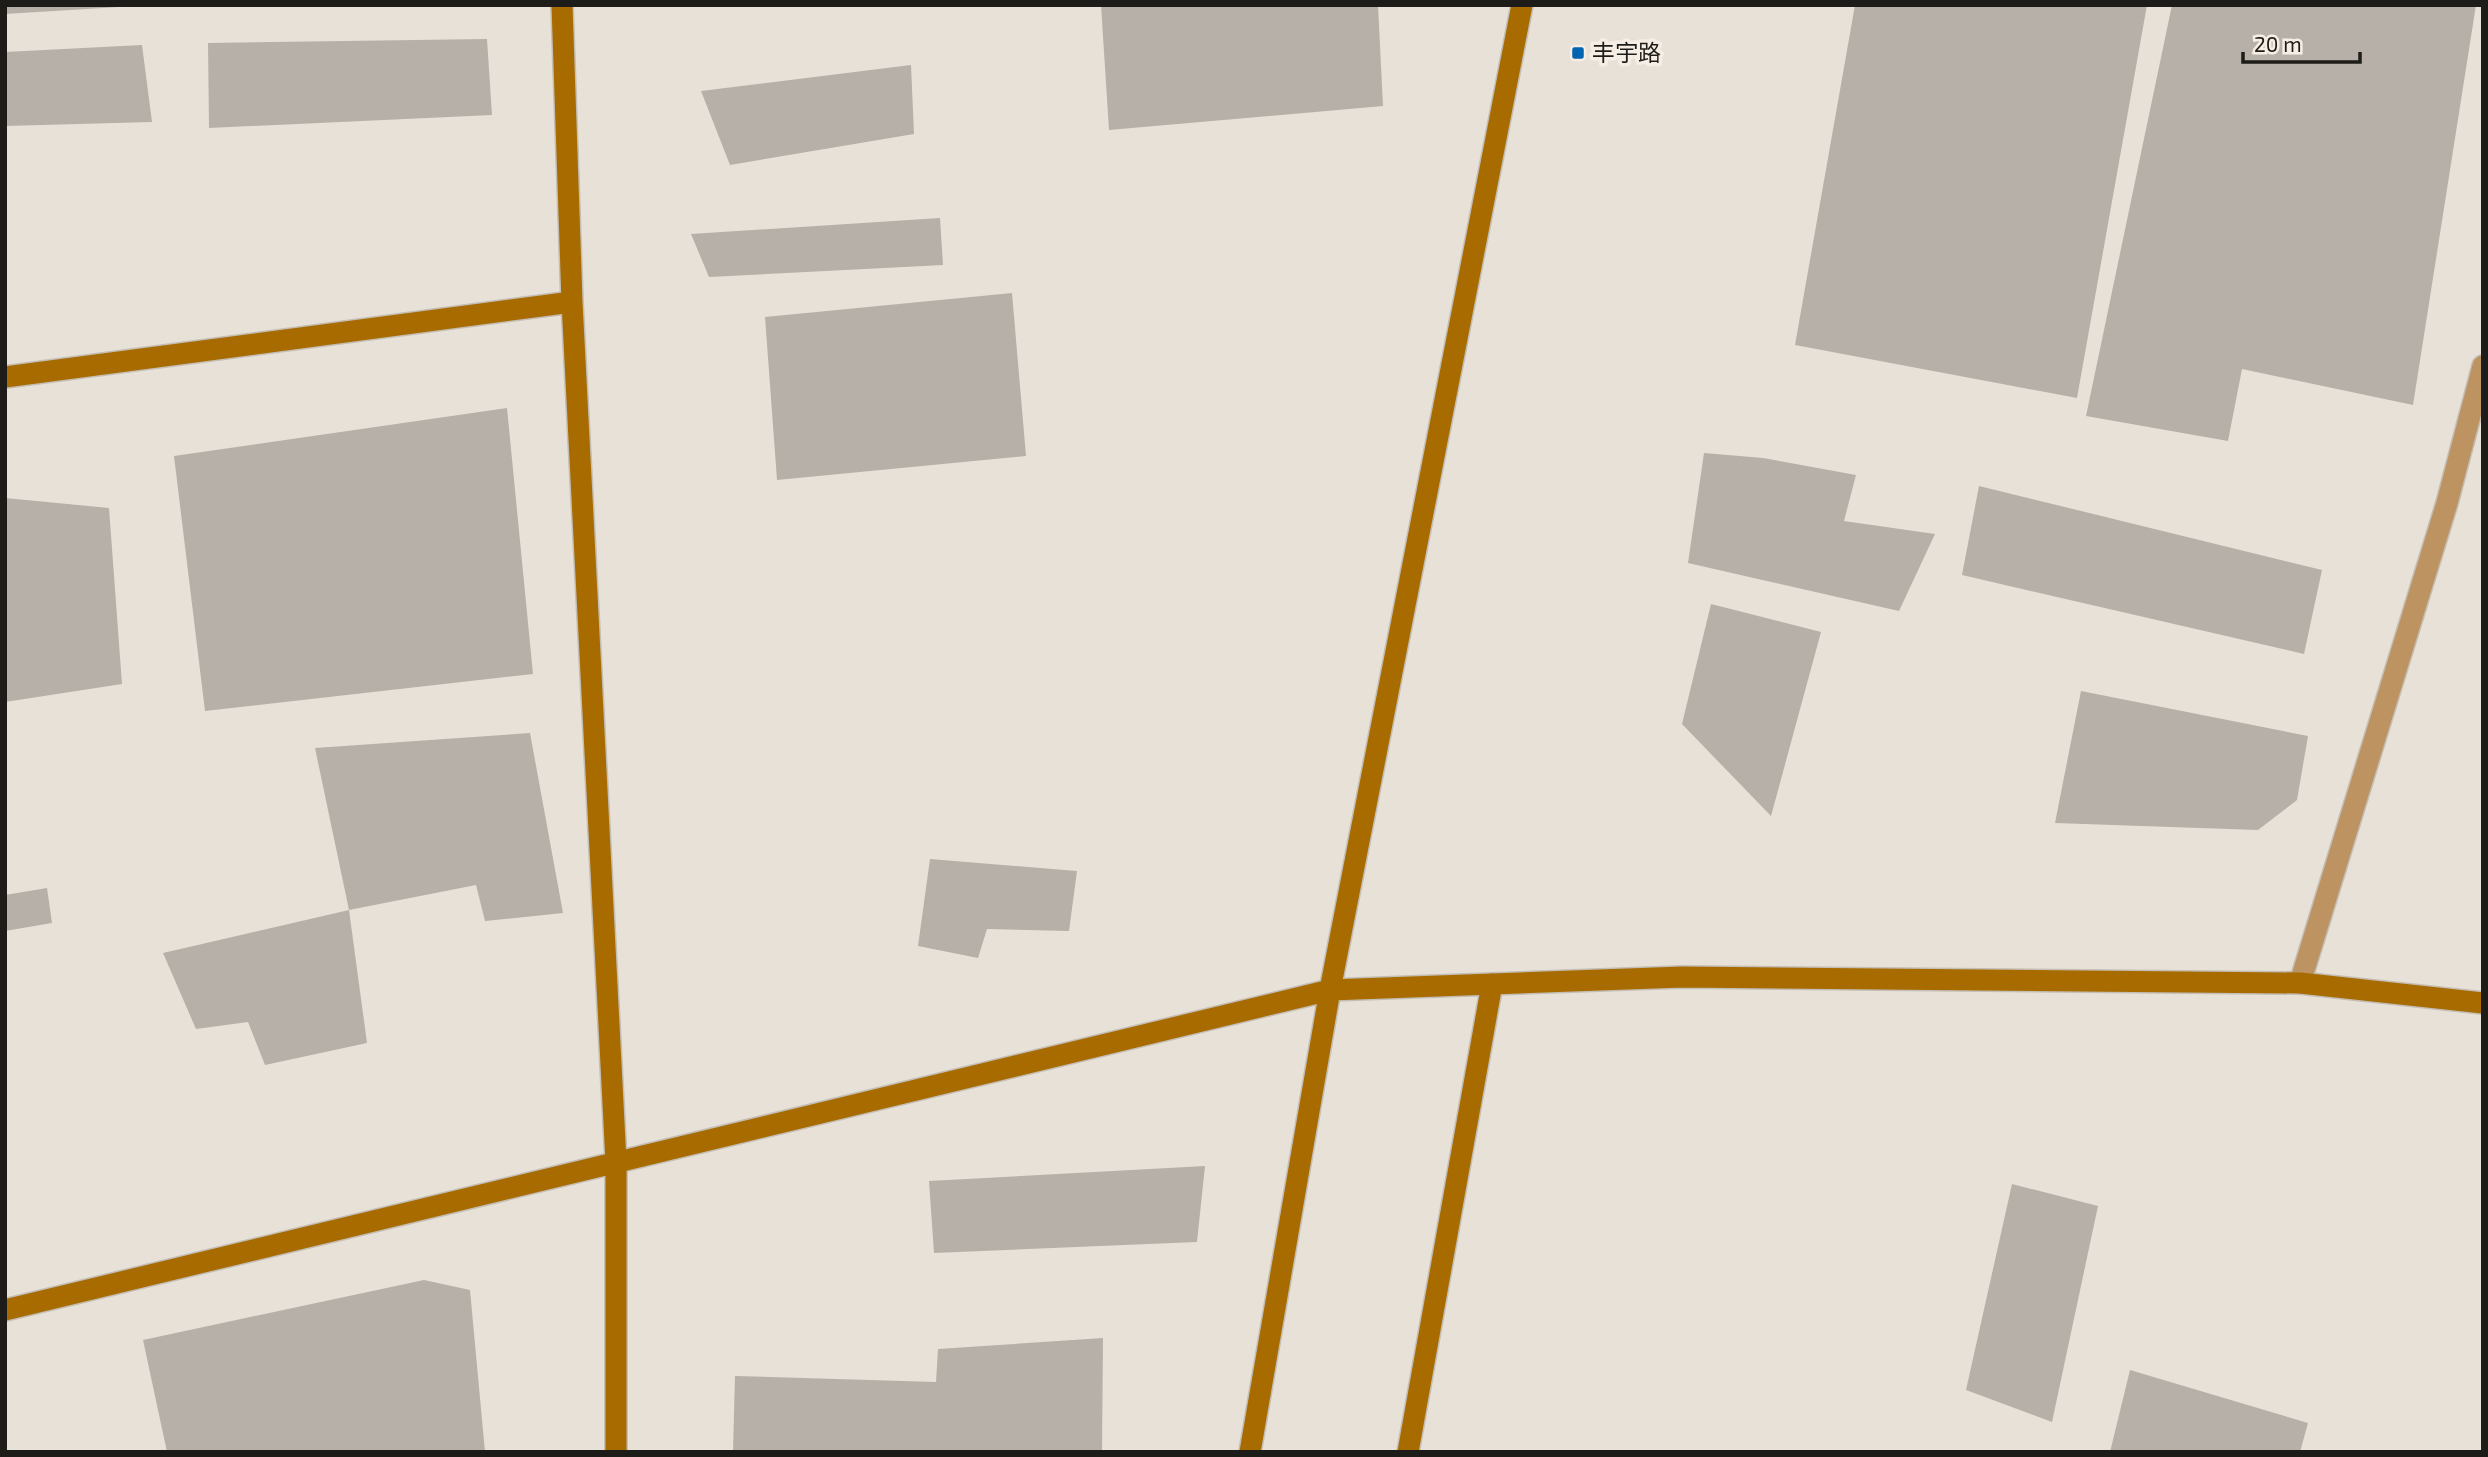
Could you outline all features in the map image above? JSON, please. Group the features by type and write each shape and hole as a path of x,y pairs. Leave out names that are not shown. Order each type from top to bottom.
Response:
{"street":[{"path":"562,5 572,302 616,1162 616,1452"},
{"path":"1250,1452 1330,990 1522,5"},
{"path":"5,377 572,302"},
{"path":"2300,983 2447,503 2483,366"},
{"path":"5,1310 1330,990 1682,977 2300,983 2483,1003"},
{"path":"1408,1452 1492,984"}],"building":[{"path":"5,5 119,5 119,7 5,14"},
{"path":"1101,5 1378,5 1383,106 1109,130"},
{"path":"1855,5 2147,5 2077,398 1795,345"},
{"path":"2172,5 2476,5 2413,405 2242,369 2228,441 2086,416"},
{"path":"487,39 492,115 209,128 208,43"},
{"path":"142,45 152,122 5,126 5,52"},
{"path":"911,65 914,134 730,165 701,91"},
{"path":"940,218 943,265 709,277 691,234"},
{"path":"1012,293 1026,456 777,480 765,317"},
{"path":"507,408 533,674 205,711 174,456"},
{"path":"1704,453 1763,458 1856,475 1844,521 1935,534 1899,611 1688,563"},
{"path":"1979,486 2322,570 2304,654 1962,575"},
{"path":"5,498 109,508 122,684 5,702"},
{"path":"1711,604 1821,632 1771,816 1682,724"},
{"path":"2081,691 2308,736 2297,800 2258,830 2055,823"},
{"path":"530,733 563,913 485,921 476,885 349,910 315,748"},
{"path":"930,859 1077,871 1069,931 987,929 978,958 918,946"},
{"path":"47,888 52,923 5,931 5,895"},
{"path":"349,910 367,1043 265,1065 248,1022 196,1029 163,953"},
{"path":"1205,1166 1197,1242 934,1253 929,1181"},
{"path":"2012,1184 2098,1206 2052,1422 1966,1390"},
{"path":"424,1280 470,1290 485,1452 167,1452 143,1340"},
{"path":"1103,1338 1102,1452 733,1452 735,1376 936,1382 938,1349"},
{"path":"2130,1370 2308,1423 2300,1452 2110,1452"}],"place":[{"name":"丰宇路","path":"1578,53"}]}
